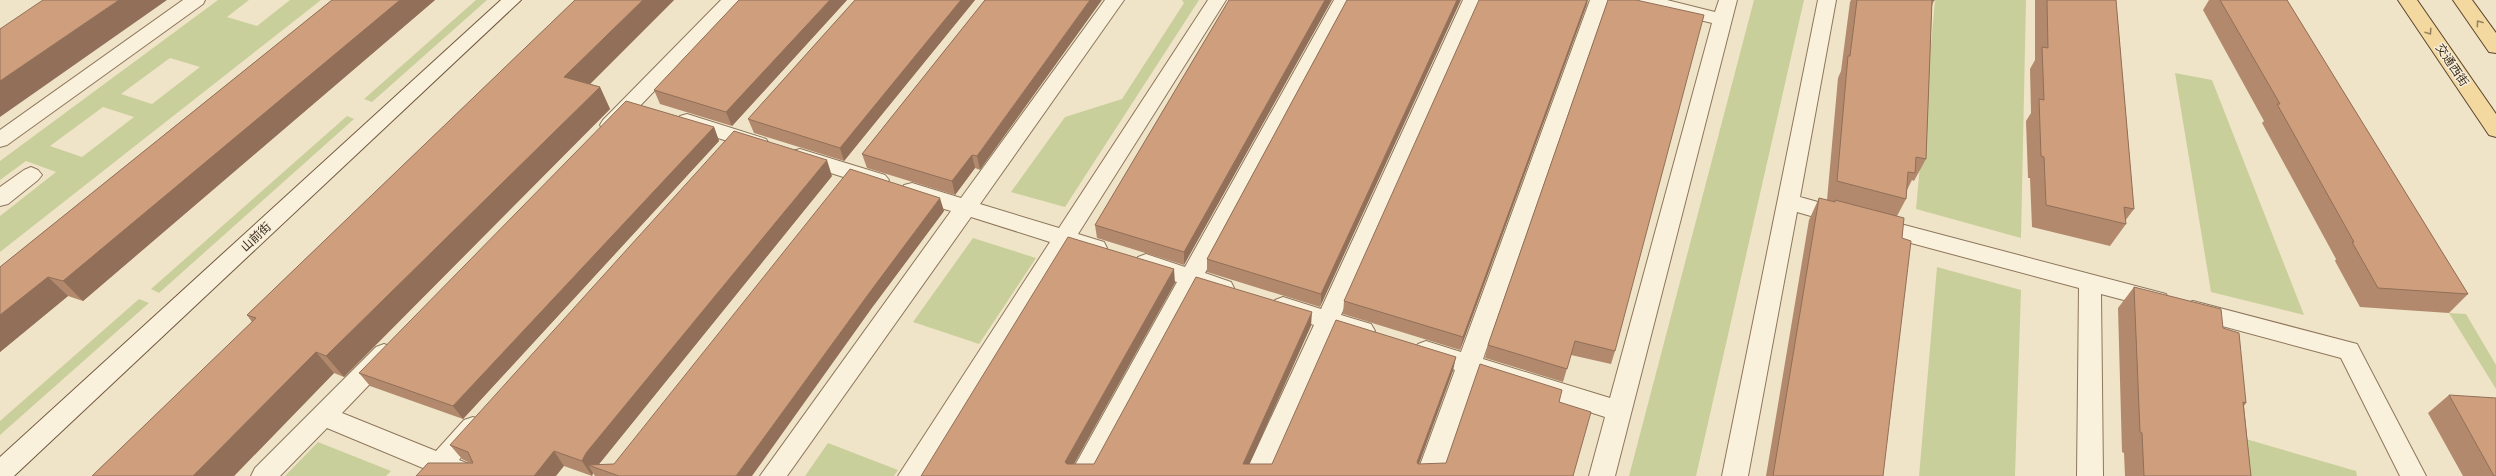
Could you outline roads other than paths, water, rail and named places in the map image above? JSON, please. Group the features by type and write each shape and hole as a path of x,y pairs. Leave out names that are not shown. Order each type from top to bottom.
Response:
{"main road":[{"name":"交通西街","path":"2407,0 2496,130"},
{"path":"2462,0 2496,47"}],"street":[{"path":"0,140 196,0"},
{"name":"山前街","path":"0,473 512,0"},
{"path":"597,138 732,0"},
{"path":"773,476 1115,0"},
{"path":"911,476 1217,0"},
{"path":"1082,476 1343,0"},
{"path":"1257,476 1472,0"},
{"path":"1429,476 1599,0"},
{"path":"1602,476 1726,10 1642,0"},
{"path":"1735,476 1827,0"},
{"path":"631,104 1244,294"},
{"path":"721,154 752,120"},
{"path":"835,190 864,153"},
{"path":"0,198 31,175"},
{"path":"1788,202 2349,351 2413,476"},
{"path":"2090,282 2090,476"},
{"path":"1266,301 1380,336"},
{"path":"264,476 401,337"},
{"path":"1409,345 1619,411"},
{"path":"440,464 488,411"},
{"path":"323,416 470,476"}]}
